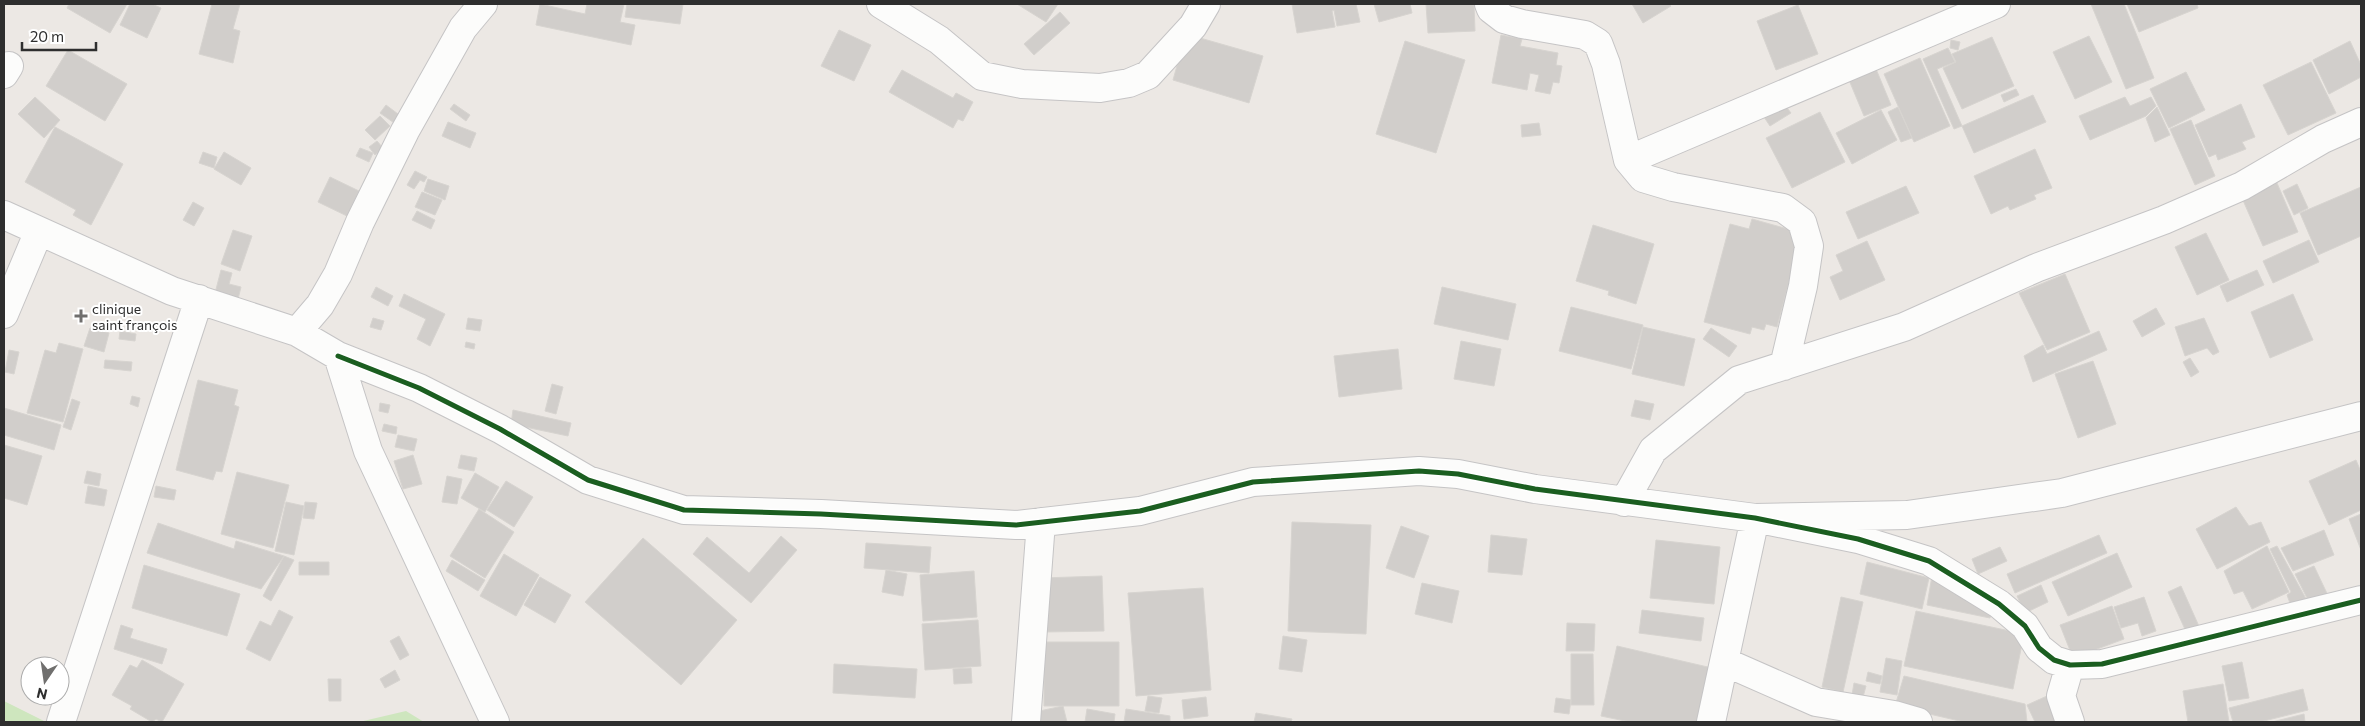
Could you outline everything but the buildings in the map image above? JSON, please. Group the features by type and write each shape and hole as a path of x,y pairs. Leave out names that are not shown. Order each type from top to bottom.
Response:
{"street":[{"path":"297,332 320,304 338,274 360,222 405,131 463,28 483,4"},
{"path":"881,4 939,40 982,76 1022,84 1100,88 1129,83 1148,75 1193,26 1206,4"},
{"path":"1489,4 1491,9 1504,19 1585,35 1598,43 1606,64 1628,160 1643,178 1673,187 1783,208 1802,222 1809,246 1803,286 1784,366"},
{"path":"1628,160 1992,4"},
{"path":"1624,502 1653,450 1738,380 1904,327 2044,265 2164,220 2242,186 2323,139 2361,122"},
{"path":"4,215 172,291 297,332 338,356 435,396 500,429 588,480 684,510 1016,525 1140,511 1253,482 1419,471 1458,474 1535,489 1755,518 1858,539 1929,561 1999,604 2025,626 2040,648 2054,660 2070,665 2102,664 2361,600"},
{"path":"7,299 39,231"},
{"path":"61,722 199,299"},
{"path":"338,356 368,452 495,722"},
{"path":"1755,518 1907,515 2062,493 2361,416"},
{"path":"1711,722 1755,518"},
{"path":"1026,722 1041,522"},
{"path":"1725,662 1816,702 1894,715 1918,722"},
{"path":"2070,665 2061,696 2070,722"}],"green space":[{"path":"4,701 46,722 4,722"},
{"path":"406,711 424,722 359,722"}],"cycle path":[{"path":"338,356 419,388 500,429 588,480 684,510 821,514 1016,525 1140,511 1253,482 1419,471 1458,474 1535,489 1755,518 1858,539 1929,561 1999,604 2025,626 2039,648 2054,660 2070,665 2102,664 2361,600"}],"place":[{"name":"clinique saint françois","path":"81,316"}]}
